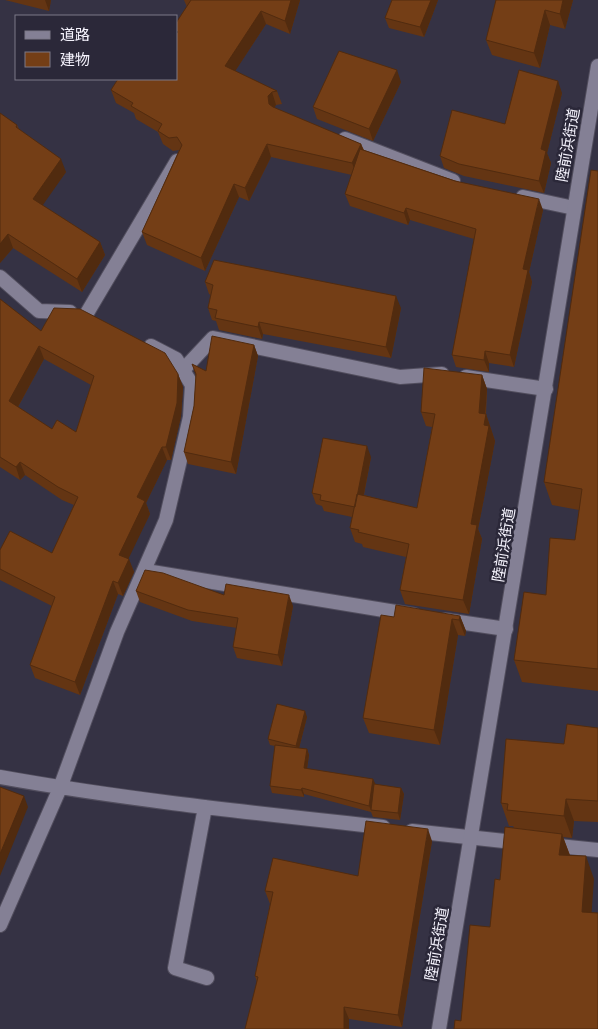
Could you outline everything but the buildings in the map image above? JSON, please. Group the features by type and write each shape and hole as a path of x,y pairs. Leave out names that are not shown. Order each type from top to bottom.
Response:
{"street":[{"name":"陸前浜街道","path":"439,1029 598,66"},
{"path":"335,136 471,186"},
{"path":"87,313 178,158"},
{"path":"508,194 574,208"},
{"path":"0,277 39,312 87,313 103,321"},
{"path":"0,925 60,788 117,632 166,520 190,417 192,385 176,359 136,338"},
{"path":"183,370 213,338 400,377 435,373 546,389"},
{"path":"144,571 506,630"},
{"path":"0,777 60,788 205,807 598,850"},
{"path":"205,807 175,968 207,978"}]}
